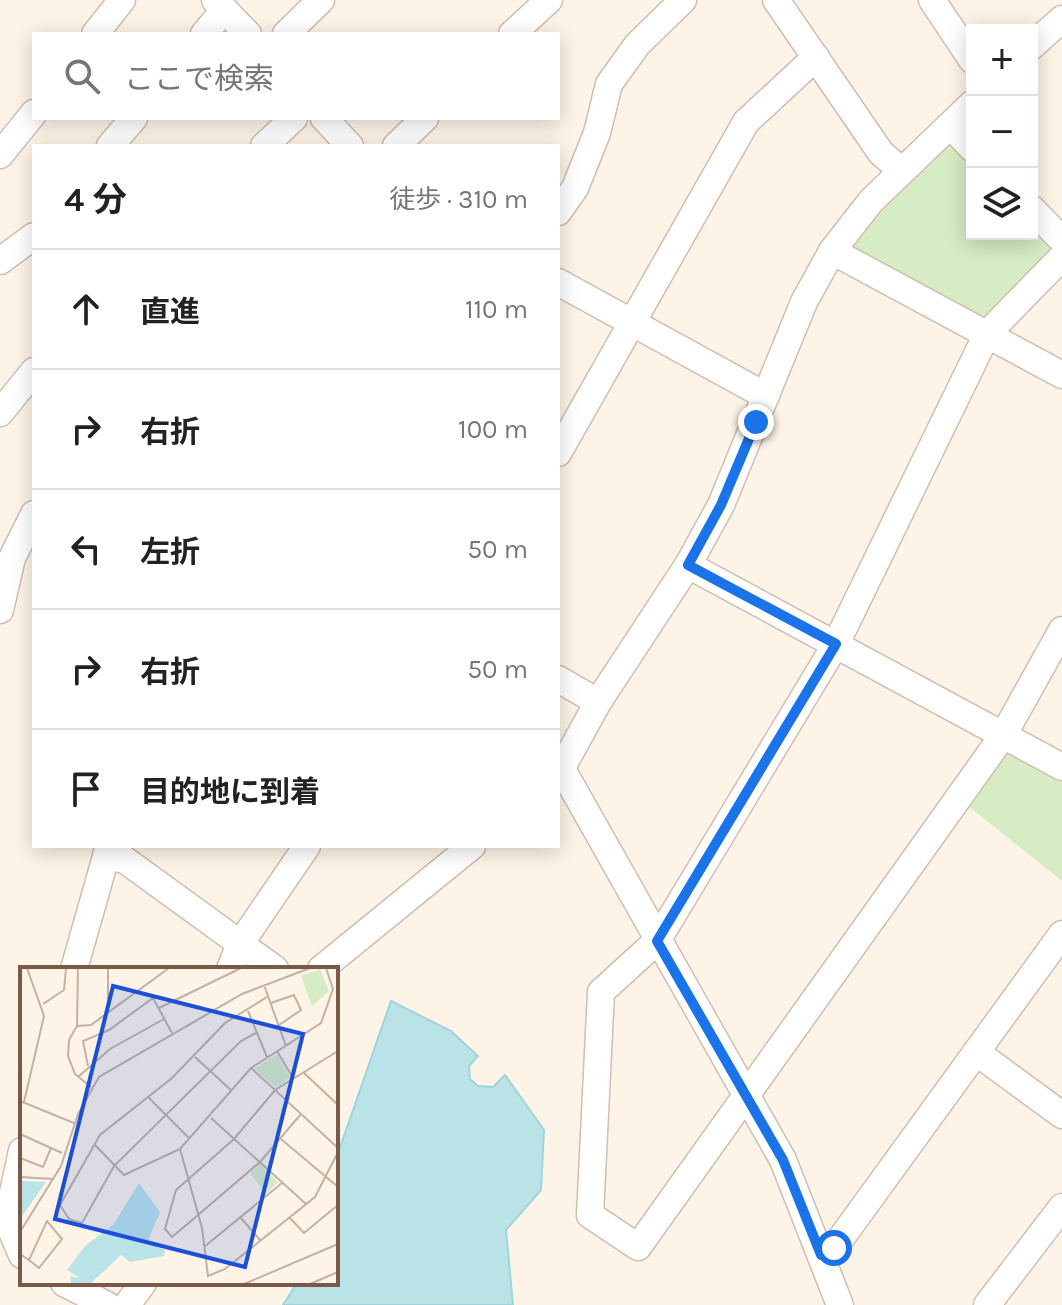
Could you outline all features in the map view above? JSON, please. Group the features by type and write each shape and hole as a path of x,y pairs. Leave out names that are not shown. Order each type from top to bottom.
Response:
{"street":[{"path":"97,32 122,0"},
{"path":"288,32 321,0"},
{"path":"514,32 549,0"},
{"path":"560,209 575,188 597,133 609,84 637,45 683,0"},
{"path":"776,0 881,153 902,171"},
{"path":"932,0 966,51"},
{"path":"205,32 220,5 246,32"},
{"path":"1038,41 1062,19"},
{"path":"560,449 746,122 816,57"},
{"path":"840,1305 783,1160 560,773 567,754 598,702 688,565 721,505 804,302 832,251 871,201 966,110"},
{"path":"3,144 32,115"},
{"path":"112,144 132,120"},
{"path":"266,144 292,120"},
{"path":"326,120 348,144"},
{"path":"398,144 423,120"},
{"path":"951,126 966,142"},
{"path":"1038,215 1062,240"},
{"path":"0,261 32,237"},
{"path":"832,251 1062,375"},
{"path":"1062,257 987,334 836,644 657,941 601,992 590,1215 638,1247 1004,734 1062,630"},
{"path":"560,283 766,396"},
{"path":"0,413 32,373"},
{"path":"0,610 6,555 32,517"},
{"path":"688,565 1062,767"},
{"path":"560,680 598,702"},
{"path":"231,967 240,944 306,848"},
{"path":"323,967 470,848"},
{"path":"75,967 108,851 125,860 272,967"},
{"path":"821,1255 834,1248 1062,934"},
{"path":"976,1052 1062,1115"},
{"path":"20,1160 7,1220 20,1250"},
{"path":"987,1305 1062,1207"},
{"path":"68,1285 107,1305"},
{"path":"127,1305 142,1285"}],"green space":[{"path":"952,139 966,152 966,240 1038,240 1038,230 1053,246 1054,254 989,320 976,321 850,251 851,243"},
{"path":"1009,746 1062,777 1062,881 968,806"}],"water":[{"path":"391,1001 451,1031 478,1056 469,1066 470,1079 478,1086 493,1087 505,1075 544,1130 541,1190 506,1230 513,1305 283,1305 296,1285 338,1285 338,1153"}],"route":[{"path":"756,422 721,505 688,565 836,644 657,941 783,1160 821,1255 834,1248"}]}
